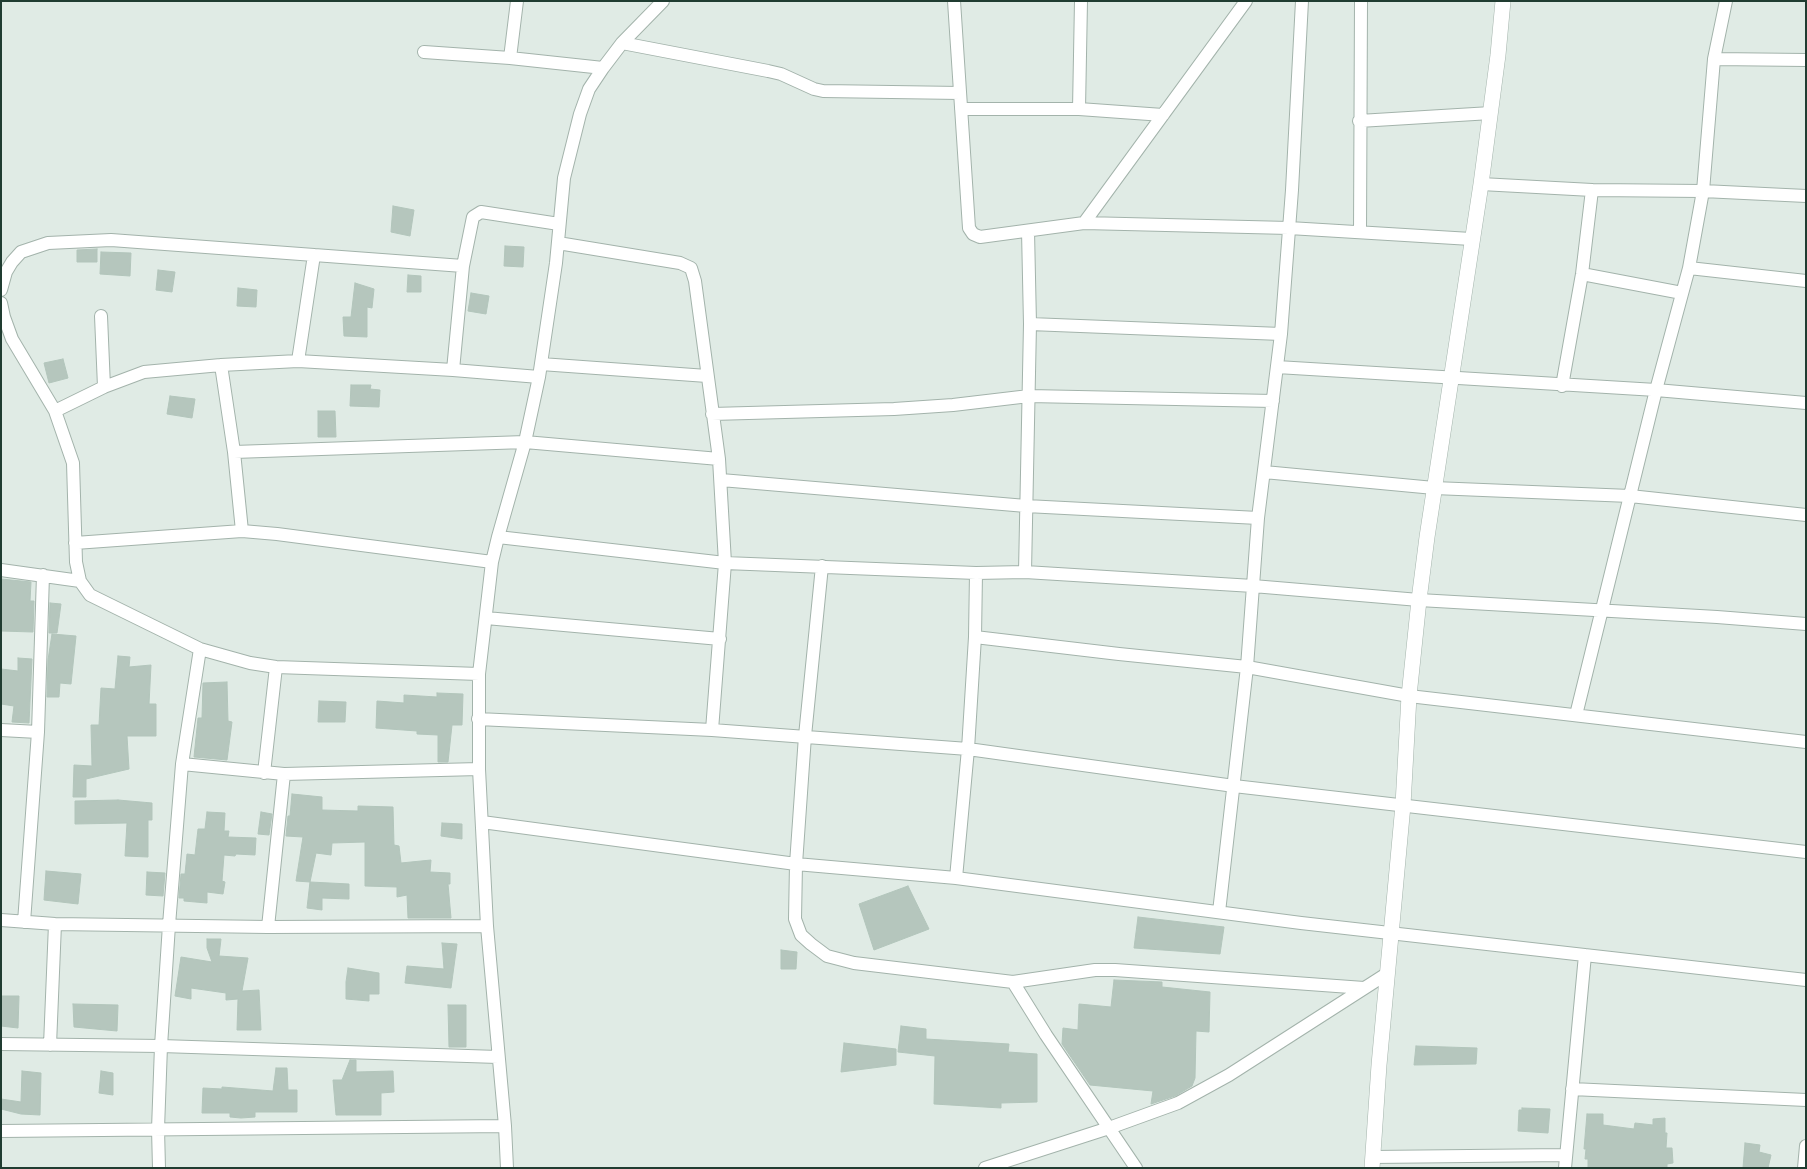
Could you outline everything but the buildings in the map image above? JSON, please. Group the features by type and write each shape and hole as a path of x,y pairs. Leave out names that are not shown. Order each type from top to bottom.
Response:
{"street":[{"path":"510,58 517,1"},
{"path":"507,1168 487,926 479,769 478,674 492,562 524,442 540,371 558,243 564,178 580,114 589,90 603,68 622,43 663,1"},
{"path":"954,1 969,228 973,234 980,237 1084,223 1290,228 1471,239"},
{"path":"1079,109 1081,1"},
{"path":"1084,223 1246,1"},
{"path":"1220,912 1247,667 1258,518 1281,334 1290,228 1302,1"},
{"path":"1360,1 1360,232"},
{"path":"1503,1 1491,113 1434,488 1408,696 1403,805 1372,1162 1565,1161 1584,955"},
{"path":"1576,715 1656,390 1689,268 1703,191 1714,59 1726,1"},
{"path":"622,43 781,74 823,92 960,93"},
{"path":"424,52 510,58 603,68"},
{"path":"1714,59 1806,60"},
{"path":"961,110 1079,109 1163,115"},
{"path":"1359,121 1491,113"},
{"path":"1481,184 1592,190 1703,191 1806,196"},
{"path":"1562,386 1582,274 1592,190"},
{"path":"453,370 464,266 473,217 481,212 560,217"},
{"path":"1025,572 1030,324 1028,231"},
{"path":"1,290 6,272 21,252 48,243 111,240 464,266"},
{"path":"558,243 680,263 690,268 696,280 712,414 720,459 725,563 712,730"},
{"path":"298,361 314,254"},
{"path":"1689,268 1806,281"},
{"path":"1582,274 1682,294"},
{"path":"1,303 12,339 55,411 74,463 76,562 80,581 90,595 200,650 233,659 276,667 478,674"},
{"path":"101,316 104,387"},
{"path":"1030,324 1281,334"},
{"path":"55,411 104,387 144,372 221,365 298,361 453,370 707,376"},
{"path":"221,365 234,452 242,531"},
{"path":"1277,367 1562,386 1656,390 1806,403"},
{"path":"712,414 894,409 953,405 1028,396 1273,401"},
{"path":"234,452 524,442 720,459"},
{"path":"1264,472 1434,488 1630,496 1806,515"},
{"path":"721,480 1026,506 1258,518"},
{"path":"75,543 242,531 492,562"},
{"path":"498,537 725,563 976,573 1025,572 1253,586 1419,600 1806,624"},
{"path":"822,566 805,736 796,864 795,919 801,935 827,956 854,963 1013,982 1095,970 1115,970 1364,988"},
{"path":"1,570 80,581"},
{"path":"956,878 968,749 975,637 976,573"},
{"path":"24,922 38,732 44,575"},
{"path":"486,618 720,639"},
{"path":"975,637 1247,667 1408,696 1806,742"},
{"path":"158,1168 161,1046 182,764 200,650"},
{"path":"264,773 276,667"},
{"path":"478,719 712,730 968,749 1234,786 1806,852"},
{"path":"1,730 38,732"},
{"path":"182,764 284,774 479,769"},
{"path":"268,928 284,774"},
{"path":"482,822 796,864 956,878 1301,923 1806,980"},
{"path":"1,920 55,924 268,928 487,926"},
{"path":"50,1044 55,924"},
{"path":"985,1168 1109,1128 1178,1103 1229,1075 1388,973"},
{"path":"1013,982 1046,1035 1136,1168"},
{"path":"1,1044 161,1046 498,1057"},
{"path":"1572,1089 1806,1100"},
{"path":"1,1131 505,1126"},
{"path":"1804,1168 1806,1146"}]}
